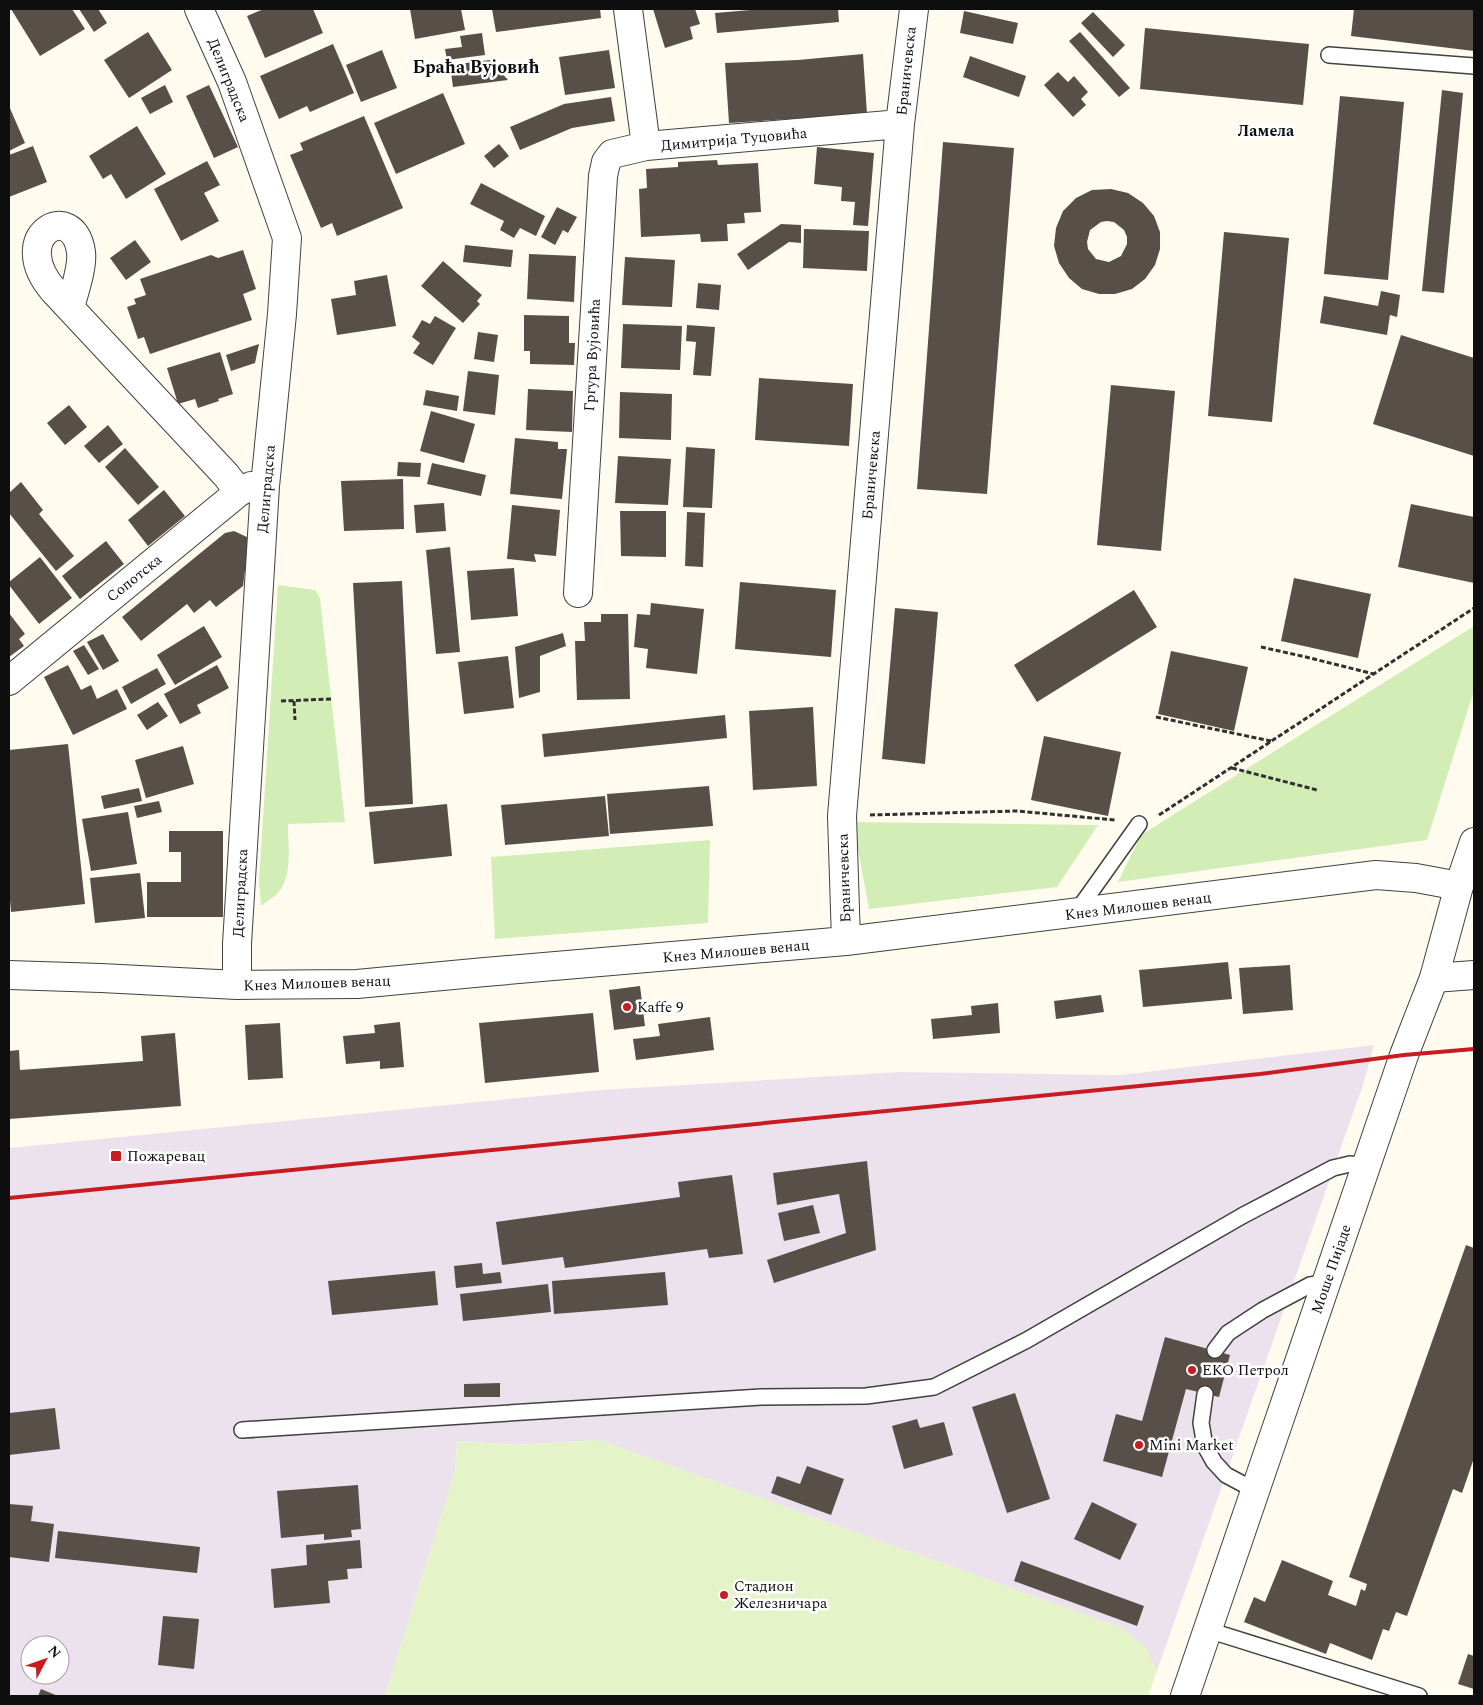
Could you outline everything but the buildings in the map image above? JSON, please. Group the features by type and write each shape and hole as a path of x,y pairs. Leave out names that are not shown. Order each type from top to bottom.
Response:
{"street":[{"name":"Делиградска","path":"199,9 232,82 287,238 282,314 252,489 237,985"},
{"name":"Димитрија Туцовића","path":"628,9 646,146 900,124"},
{"name":"Браничевска","path":"846,941 842,816 900,124 914,9"},
{"name":"Гргура Вујовића","path":"578,593 603,176 606,162 612,154 646,146"},
{"path":"70,308 226,475 252,489"},
{"name":"Сопотска","path":"9,681 252,489"},
{"name":"Моше Пијаде","path":"1185,1696 1404,1055 1467,888 1474,842"},
{"name":"Кнез Милошев венац","path":"9,975 237,985 357,984 846,941 1075,914 1376,875 1416,878 1467,888"},
{"path":"1434,978 1474,975"}],"lane":[{"path":"1330,55 1474,66"},
{"path":"1075,914 1139,824"},
{"path":"242,1430 761,1397 866,1396 934,1387 1027,1340 1242,1216 1333,1168 1350,1164 1366,1166"},
{"path":"1215,1350 1228,1333 1263,1310 1310,1285 1325,1286"},
{"path":"1205,1394 1201,1423 1205,1446 1214,1462 1226,1475 1256,1490"},
{"path":"1208,1630 1420,1696"}],"path":[{"path":"842,816 1017,810 1139,824 1152,820 1474,608"},
{"path":"1261,648 1375,674"},
{"path":"278,702 331,699"},
{"path":"294,701 295,720"},
{"path":"1156,717 1271,741"},
{"path":"1232,768 1317,790"}],"shaded area":[{"path":"1374,1045 1364,1082 1157,1671 1151,1661 1122,1628 599,1440 517,1445 457,1441 455,1472 385,1696 9,1696 9,1148 600,1090 899,1072 1120,1075"}],"green space":[{"path":"278,585 315,590 320,598 345,822 288,824 288,870 282,887 277,894 261,906 259,881"},
{"path":"1474,626 1474,690 1427,840 1118,882 1141,835"},
{"path":"853,822 1098,825 1057,887 869,909"},
{"path":"710,840 708,923 495,939 491,857"},
{"name":"Стадион Железничара","path":"599,1440 1122,1628 1146,1648 1157,1671 1148,1696 385,1696 455,1472 457,1441 517,1445"}],"railway":[{"path":"9,1198 1260,1074 1404,1055 1474,1049"}],"place":[{"name":"Kaffe 9","path":"627,1007"},
{"name":"Пожаревац","path":"116,1156"},
{"name":"ЕКО Петрол","path":"1192,1370"},
{"name":"Mini Market","path":"1139,1445"},
{"name":"Стадион Железничара","path":"724,1595"}],"district":[{"name":"Браћа Вујовић","path":"476,67"},
{"name":"Ламела","path":"1266,130"}]}
